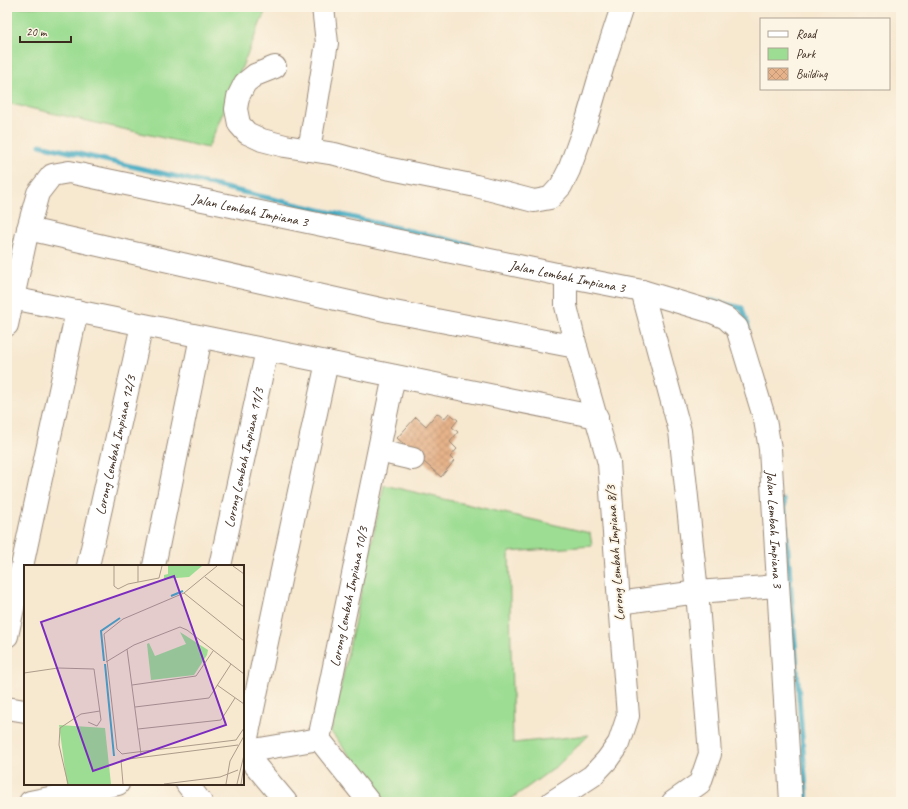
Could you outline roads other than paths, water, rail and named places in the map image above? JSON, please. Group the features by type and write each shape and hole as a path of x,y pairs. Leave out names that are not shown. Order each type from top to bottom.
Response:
{"street":[{"path":"309,150 327,43 323,7"},
{"path":"275,67 255,75 245,83 238,97 236,109 239,124 247,133 262,140 285,146 335,154 386,168 476,186 534,201 550,198 561,186 587,120 622,7"},
{"name":"Jalan Lembah Impiana 3","path":"7,325 10,297 38,193 52,175 70,172 642,291 712,312 726,318 737,328 765,420 770,450 791,802"},
{"path":"28,229 389,311 576,347"},
{"name":"Lorong Lembah Impiana 8/3","path":"552,802 592,776 607,760 619,743 628,716 618,603 609,463 566,306 566,276"},
{"path":"642,291 680,431 697,592 710,754 700,783 673,802"},
{"path":"10,297 597,417"},
{"path":"7,636 76,311"},
{"name":"Lorong Lembah Impiana 12/3","path":"88,565 142,324"},
{"path":"154,565 201,336"},
{"name":"Lorong Lembah Impiana 11/3","path":"220,565 267,350"},
{"path":"244,752 327,362"},
{"name":"Lorong Lembah Impiana 10/3","path":"319,739 394,376"},
{"path":"379,451 413,459"},
{"path":"618,603 697,592 778,586"},
{"path":"7,708 24,711"},
{"path":"244,752 319,739 369,802"},
{"path":"244,752 286,802"},
{"path":"188,785 201,802"},
{"path":"36,797 111,789"}],"waterway":[{"path":"40,145 471,245"},
{"path":"710,300 742,308 748,328"},
{"path":"784,500 807,802"}]}
